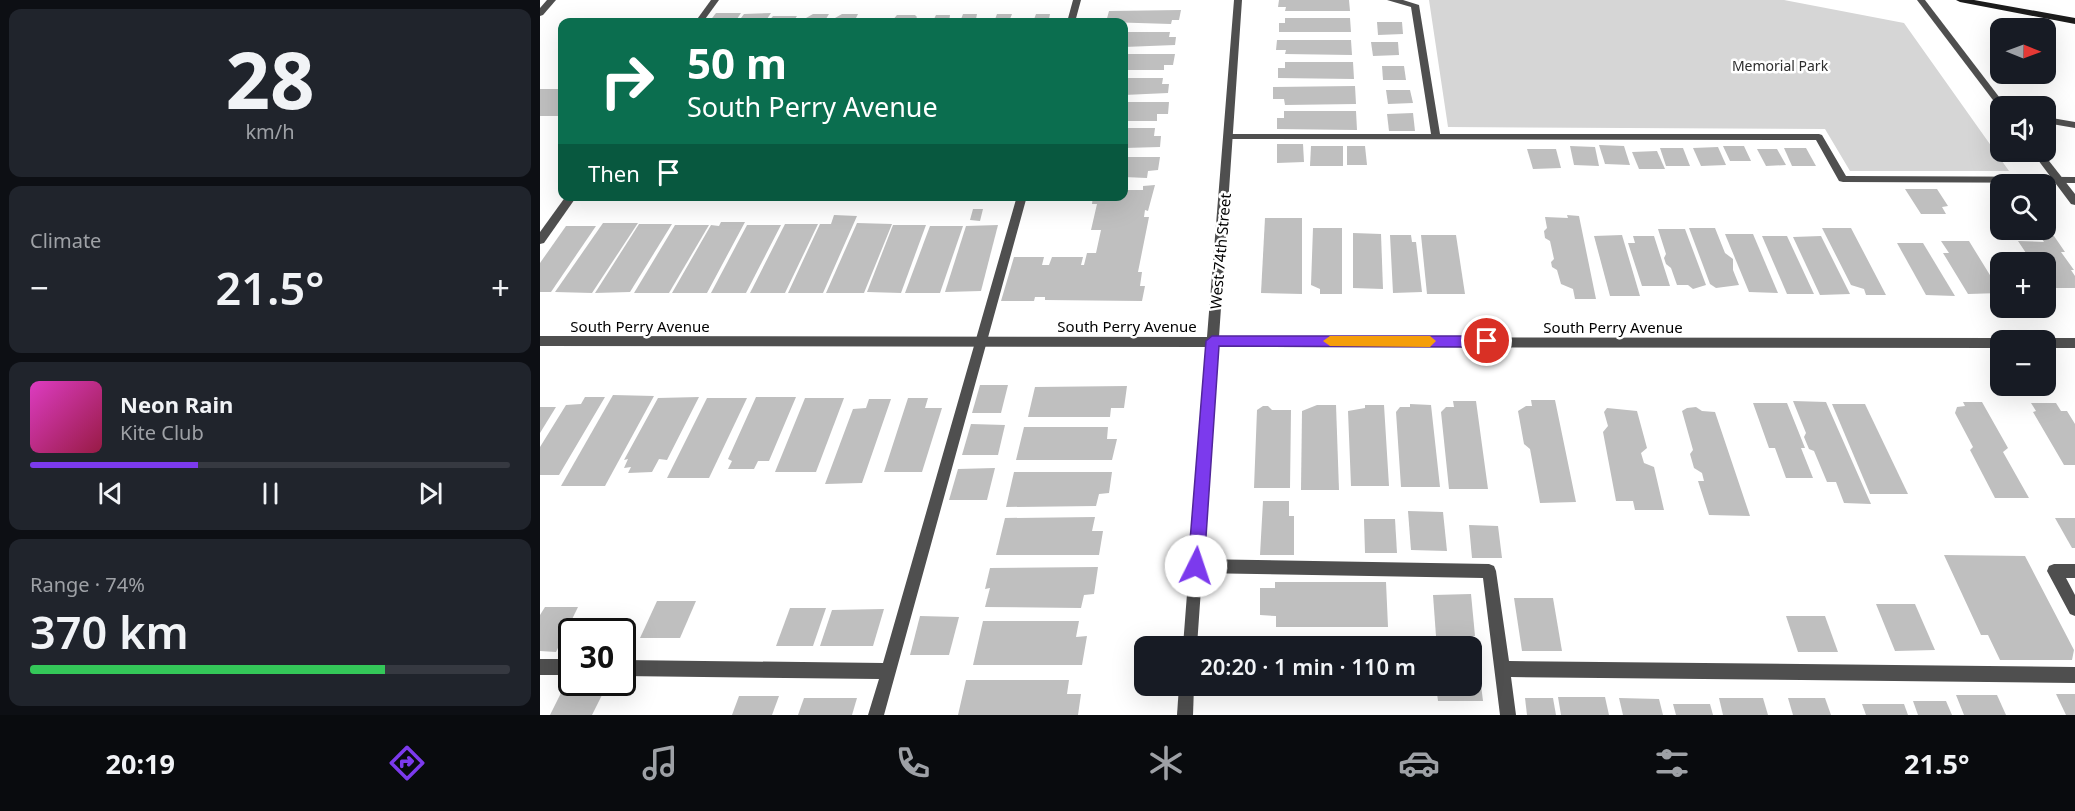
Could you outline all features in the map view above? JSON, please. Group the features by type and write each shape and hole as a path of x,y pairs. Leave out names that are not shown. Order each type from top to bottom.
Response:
{"main road":[{"path":"1960,0 2075,21"}],"street":[{"path":"540,13 552,0"},
{"path":"702,18 715,0"},
{"path":"1072,18 1077,0"},
{"name":"West 74th Street","path":"1191,636 1238,0"},
{"path":"1391,0 1415,5 1436,137"},
{"path":"1921,0 1994,96"},
{"path":"2056,122 2075,125"},
{"path":"1229,137 1819,137 1843,180 2075,180"},
{"path":"2045,162 2075,201"},
{"path":"540,240 568,201"},
{"path":"876,715 1021,201"},
{"name":"South Perry Avenue","path":"540,341 1990,343"},
{"path":"2056,343 2075,343"},
{"path":"1196,566 1489,571 1508,715"},
{"path":"2075,571 2054,571 2075,609"},
{"path":"540,667 558,667"},
{"path":"636,668 888,671"},
{"path":"1502,669 2075,675"},
{"path":"1185,715 1186,696"}],"green space":[{"name":"Memorial Park","path":"1429,0 1784,0 1904,23 1990,144 1990,162 2003,162 2009,171 1850,171 1825,129 1448,127"}],"building":[{"path":"1279,0 1349,0 1350,11 1285,11 1286,7 1278,7"},
{"path":"1181,10 1179,20 1172,20 1171,24 1128,23 1128,18 1107,18 1109,11"},
{"path":"716,13 741,13 738,18 712,18"},
{"path":"771,13 768,18 741,18 744,14"},
{"path":"813,14 829,14 826,18 806,18"},
{"path":"842,14 858,14 856,18 835,18"},
{"path":"963,14 977,14 976,18 962,18"},
{"path":"997,14 1012,14 1010,18 996,18"},
{"path":"1036,14 1050,14 1049,18 1034,18"},
{"path":"897,15 917,17 916,18 894,18"},
{"path":"936,15 950,15 950,18 934,18"},
{"path":"773,16 797,16 796,18 771,18"},
{"path":"1285,18 1350,18 1351,32 1279,32 1279,23 1285,23"},
{"path":"1377,22 1402,22 1403,34 1378,35"},
{"path":"1128,32 1170,32 1169,37 1176,37 1175,45 1128,47"},
{"path":"1277,40 1351,40 1352,55 1285,54 1286,50 1276,50"},
{"path":"1371,42 1398,42 1399,55 1373,56"},
{"path":"1128,54 1175,54 1173,65 1164,65 1164,70 1128,70"},
{"path":"1285,62 1353,62 1354,79 1278,78 1278,68 1285,68"},
{"path":"1382,66 1404,66 1406,80 1383,80"},
{"path":"1128,78 1163,78 1162,84 1169,84 1168,93 1128,95"},
{"path":"1355,86 1356,104 1285,105 1284,99 1273,99 1273,87"},
{"path":"540,89 558,89 558,116 540,116"},
{"path":"1386,90 1410,90 1413,103 1388,104"},
{"path":"1128,102 1169,102 1168,114 1157,114 1157,121 1128,121"},
{"path":"1284,111 1356,111 1357,130 1277,129 1277,118 1284,118"},
{"path":"1413,113 1415,131 1389,131 1387,114"},
{"path":"1128,128 1155,128 1154,136 1161,136 1160,147 1128,148"},
{"path":"1277,144 1303,144 1304,162 1277,163"},
{"path":"1599,145 1624,146 1630,165 1605,164"},
{"path":"1311,146 1343,146 1343,166 1310,166"},
{"path":"1347,146 1365,146 1367,165 1347,165"},
{"path":"1570,146 1595,147 1599,166 1574,165"},
{"path":"1723,146 1744,146 1751,161 1730,161"},
{"path":"1718,147 1726,165 1701,166 1693,148"},
{"path":"1660,148 1683,148 1690,166 1666,166"},
{"path":"1784,148 1806,148 1816,166 1792,166"},
{"path":"1527,149 1556,149 1561,168 1533,169"},
{"path":"1757,149 1777,149 1786,165 1766,166"},
{"path":"1657,151 1665,169 1639,169 1632,152"},
{"path":"1128,157 1160,157 1158,170 1148,171 1147,178 1128,177"},
{"path":"1155,185 1148,211 1145,210 1144,217 1149,217 1138,272 1142,272 1140,286 1145,286 1142,301 1045,300 1045,297 1035,297 1034,301 1001,301 1014,257 1044,257 1042,265 1049,265 1052,257 1083,257 1081,265 1084,265 1087,253 1096,253 1101,230 1091,230 1097,204 1092,204 1092,201 1128,201 1128,190 1143,190 1143,186"},
{"path":"1905,189 1937,189 1948,206 1942,207 1946,214 1921,214"},
{"path":"973,209 983,209 980,221 970,220"},
{"path":"834,215 857,216 823,293 788,293 820,224 831,224"},
{"path":"1567,215 1579,216 1596,299 1575,299 1573,289 1561,284 1557,270 1552,267 1551,262 1554,259 1550,241 1545,238 1544,231 1547,228 1545,217 1568,218"},
{"path":"1265,218 1302,218 1302,294 1261,293"},
{"path":"721,222 745,222 707,293 672,293 711,225 719,226"},
{"path":"603,223 638,223 592,293 555,292"},
{"path":"857,223 892,224 864,293 826,293"},
{"path":"639,224 672,224 630,292 595,293"},
{"path":"785,224 818,224 785,293 750,293"},
{"path":"675,225 709,225 669,293 634,293"},
{"path":"747,225 781,225 746,293 711,293"},
{"path":"893,225 926,225 901,293 867,292"},
{"path":"998,225 981,291 945,292 966,226"},
{"path":"566,226 596,226 551,292 540,292 540,263"},
{"path":"930,226 963,226 940,293 905,293"},
{"path":"1313,228 1342,228 1342,294 1320,294 1320,289 1311,285"},
{"path":"1689,228 1715,228 1725,253 1733,259 1733,270 1739,285 1716,288 1710,284"},
{"path":"1822,228 1851,228 1886,295 1866,295 1864,289 1851,285"},
{"path":"1658,229 1685,229 1706,285 1693,289 1688,285 1677,285 1671,268 1666,264 1664,258 1666,254"},
{"path":"1353,233 1381,234 1383,289 1353,288"},
{"path":"1725,234 1753,234 1778,293 1749,292"},
{"path":"1390,235 1411,235 1412,242 1416,242 1422,292 1393,293"},
{"path":"1421,235 1456,235 1465,294 1427,294"},
{"path":"1622,235 1640,296 1610,296 1594,236"},
{"path":"1633,236 1654,236 1670,286 1642,286 1628,243 1635,243"},
{"path":"1762,236 1787,236 1814,294 1787,294"},
{"path":"1821,236 1850,294 1820,295 1793,237"},
{"path":"2056,239 2065,252 2061,252 2074,270 2071,270 2075,276 2075,288 2056,288 2056,252 2025,252 2018,241 2044,242 2043,240"},
{"path":"1941,241 1969,241 1990,275 1990,293 1968,294 1943,253 1949,253"},
{"path":"1897,243 1923,243 1955,296 1926,295"},
{"path":"980,385 1008,385 1001,413 972,413"},
{"path":"1127,386 1124,408 1111,408 1110,417 1028,417 1035,387"},
{"path":"613,395 654,396 605,486 561,486"},
{"path":"585,397 605,397 559,475 540,475 540,447 566,405 581,404"},
{"path":"699,397 667,460 659,459 652,472 628,473 631,467 624,468 628,459 624,460 658,398"},
{"path":"756,397 796,397 769,461 758,461 754,469 728,469 732,461 728,459"},
{"path":"707,398 747,398 709,478 667,478"},
{"path":"805,398 844,398 816,472 775,472"},
{"path":"908,398 928,398 925,408 942,408 922,472 884,472"},
{"path":"869,399 891,399 862,483 825,484 853,409 866,408"},
{"path":"1531,400 1555,400 1576,502 1540,503 1530,449 1524,444 1518,411 1526,406 1532,406"},
{"path":"1453,401 1476,401 1488,489 1449,489 1441,412 1446,407 1454,407"},
{"path":"1793,401 1826,402 1871,504 1844,503 1836,482 1827,482 1814,451 1809,449 1804,437 1806,433"},
{"path":"1963,402 1982,402 2008,448 2003,452 2029,498 1995,498 1970,450 1973,447 1955,413 1957,407 1965,406"},
{"path":"1753,403 1787,403 1805,448 1801,448 1813,478 1786,478 1775,448 1769,448"},
{"path":"2031,403 2056,403 2061,411 2067,411 2075,424 2075,465 2064,465 2033,412 2036,411"},
{"path":"1410,404 1431,405 1440,487 1401,487 1396,412 1400,407 1410,407"},
{"path":"1832,404 1865,404 1908,494 1870,494"},
{"path":"1317,405 1336,405 1339,490 1301,490 1302,411"},
{"path":"1365,405 1384,405 1389,486 1351,486 1348,411 1365,408"},
{"path":"1268,406 1272,410 1291,410 1290,488 1254,488 1257,410"},
{"path":"540,407 556,407 540,433"},
{"path":"1696,407 1702,411 1715,412 1750,516 1709,515 1698,481 1704,481 1702,473 1694,468 1690,454 1693,450 1682,411"},
{"path":"1607,408 1637,411 1647,448 1641,453 1644,463 1654,467 1664,510 1635,510 1633,501 1616,501 1603,432 1608,426 1604,412"},
{"path":"971,424 1005,425 998,455 962,455"},
{"path":"1024,427 1108,427 1107,439 1117,439 1112,460 1016,460"},
{"path":"995,468 987,500 949,500 958,469"},
{"path":"1014,472 1112,472 1109,493 1099,494 1096,506 1006,507"},
{"path":"1263,501 1289,501 1289,516 1294,516 1294,555 1260,555"},
{"path":"1408,511 1443,512 1447,551 1411,550"},
{"path":"1095,517 1092,531 1103,531 1099,555 996,555 1005,518"},
{"path":"2055,518 2075,518 2075,548 2072,548"},
{"path":"1364,519 1395,519 1397,553 1365,553"},
{"path":"1469,525 1498,526 1502,558 1472,558"},
{"path":"1944,555 2025,556 2074,650 2072,660 2000,660 1988,635 1981,635"},
{"path":"1098,567 1094,594 1084,595 1081,608 985,607 990,588 985,589 990,568"},
{"path":"1275,582 1386,582 1388,627 1276,627 1276,616 1260,615 1260,588 1275,588"},
{"path":"1471,594 1475,636 1436,636 1433,595"},
{"path":"1514,598 1553,598 1562,651 1522,651"},
{"path":"657,601 696,601 680,638 640,638"},
{"path":"1876,604 1915,604 1935,650 1895,651"},
{"path":"545,607 578,607 573,618 558,618 556,652 540,651 540,615"},
{"path":"790,608 826,608 813,646 776,646"},
{"path":"884,609 873,646 820,646 832,610"},
{"path":"920,616 959,617 949,655 910,655"},
{"path":"1786,616 1825,616 1838,652 1798,652"},
{"path":"983,621 1079,621 1076,637 1087,636 1082,665 973,665"},
{"path":"966,680 1069,680 1067,694 1081,694 1078,715 958,715"},
{"path":"1482,693 1483,701 1438,701 1437,696 1482,696"},
{"path":"2056,694 2075,694 2075,715 2066,715"},
{"path":"1956,695 1997,695 2006,715 1964,715"},
{"path":"560,696 602,696 592,715 550,715"},
{"path":"739,696 779,696 772,715 732,715"},
{"path":"1558,697 1605,697 1609,715 1561,715"},
{"path":"804,698 857,698 852,715 798,715"},
{"path":"1525,698 1553,698 1556,715 1527,715"},
{"path":"1619,698 1659,699 1663,715 1623,715"},
{"path":"1719,698 1763,698 1768,715 1723,715"},
{"path":"1788,698 1825,698 1831,715 1793,715"},
{"path":"1913,701 1946,701 1952,715 1918,715"},
{"path":"1673,704 1710,704 1713,715 1676,715"},
{"path":"1862,704 1904,704 1908,715 1866,715"}],"slow traffic":[{"path":"1330,341 1430,341"}],"route":[{"path":"1196,566 1212,341 1487,341"}]}
